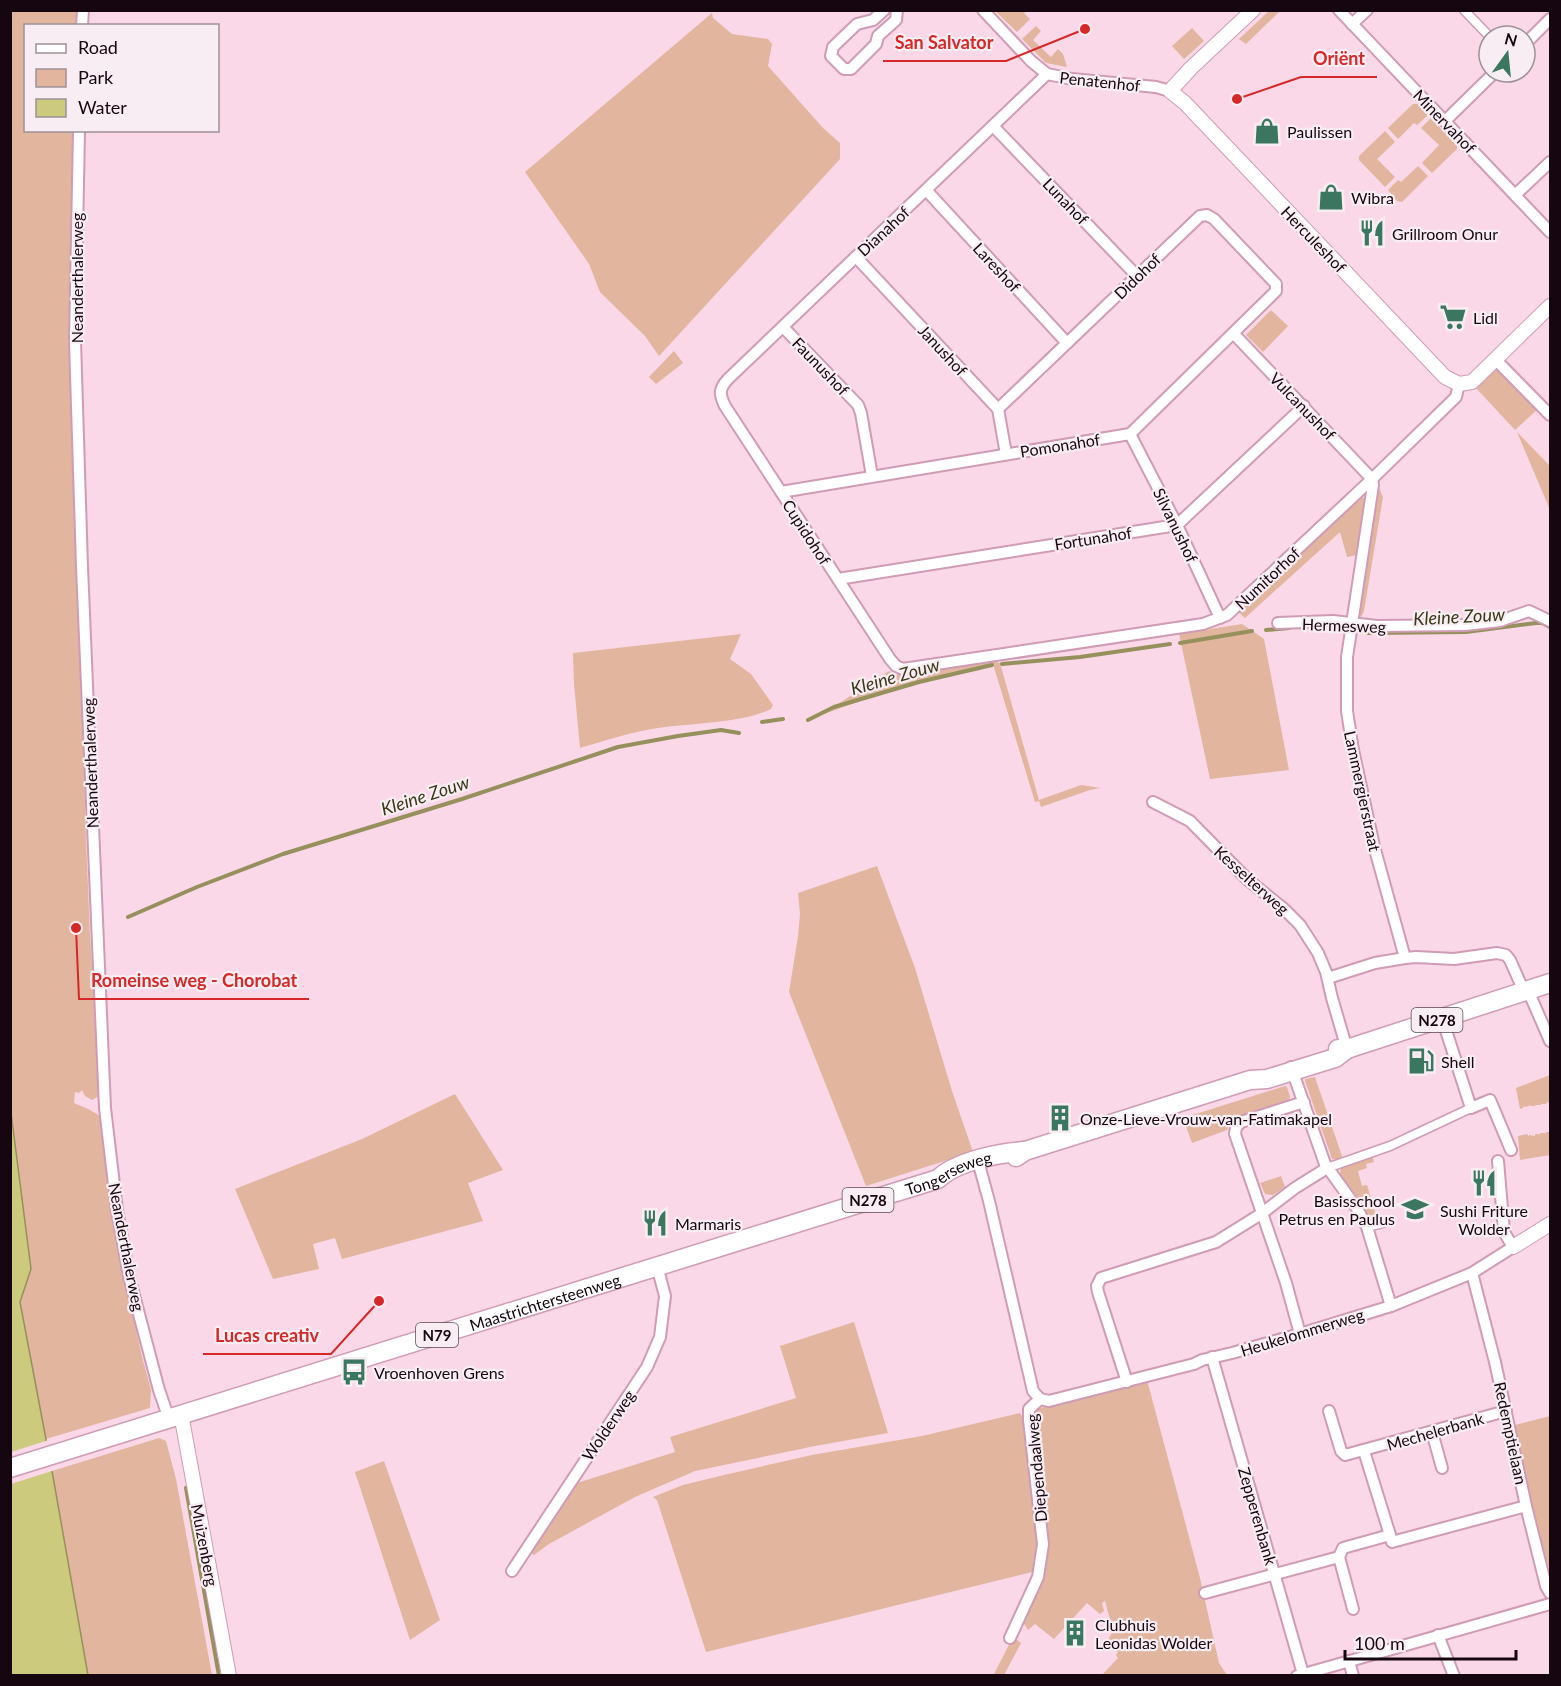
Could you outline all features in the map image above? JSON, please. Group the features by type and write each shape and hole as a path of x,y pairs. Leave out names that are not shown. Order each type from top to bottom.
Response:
{"main road":[{"name":"Tongerseweg","path":"804,1220 938,1179 948,1180 979,1166 1006,1163 1025,1151 1250,1080 1267,1080 1291,1067 1335,1058 1347,1048 1551,983"},
{"name":"Maastrichtersteenweg","path":"10,1468 804,1220"}],"street":[{"path":"884,10 873,20 857,24 833,47 831,56 844,69 851,69 876,44 878,36 896,20 897,10"},
{"path":"1170,91 1253,10"},
{"name":"Minervahof","path":"1339,10 1551,232"},
{"path":"1352,24 1367,10"},
{"path":"1464,10 1477,24"},
{"name":"Penatenhof","path":"986,12 1031,61 1047,74 1072,79 1156,87 1170,91"},
{"path":"1537,33 1551,20"},
{"name":"Dianahof","path":"721,389 728,379 1047,74"},
{"path":"1445,121 1483,84"},
{"name":"Herculeshof","path":"1170,91 1185,103 1445,377 1459,384"},
{"name":"Lunahof","path":"993,126 1137,276"},
{"name":"Neanderthalerweg","path":"79,132 76,364 84,626 105,1108 117,1210 129,1276 159,1390 175,1417"},
{"path":"1515,195 1551,162"},
{"name":"Lareshof","path":"927,191 1067,343"},
{"name":"Didohof","path":"998,409 1200,216 1207,215 1214,219 1276,284 1276,291 1234,334"},
{"name":"Janushof","path":"856,257 998,409"},
{"path":"1459,384 1472,382 1551,306"},
{"name":"Faunushof","path":"783,327 858,405 872,476"},
{"path":"1130,434 1234,334"},
{"name":"Vulcanushof","path":"1234,334 1372,479"},
{"path":"1496,360 1551,415"},
{"name":"Numitorhof","path":"903,669 1203,624 1220,618 1232,611 1456,398 1459,384"},
{"name":"Cupidohof","path":"721,389 721,397 725,406 893,663 903,669"},
{"path":"1177,525 1304,406"},
{"path":"998,409 1006,454"},
{"name":"Pomonahof","path":"781,492 1130,434"},
{"name":"Silvanushof","path":"1130,434 1177,525 1220,618"},
{"name":"Lammergierstraat","path":"1372,479 1373,485 1347,657 1347,711 1353,750 1380,870 1405,958"},
{"name":"Fortunahof","path":"838,579 1177,525"},
{"name":"Hermesweg","path":"1278,623 1333,621 1403,627 1474,624 1500,621 1529,611 1551,621"},
{"name":"Kesselterweg","path":"1153,802 1190,821 1248,880 1293,917 1318,953 1328,978 1347,1048"},
{"path":"1328,978 1375,963 1405,958 1454,959 1504,954 1510,960 1522,987 1530,995 1551,1041"},
{"path":"1442,1018 1470,1108"},
{"path":"1291,1067 1327,1168 1358,1210 1367,1227 1391,1306"},
{"path":"1126,1382 1098,1292 1097,1286 1101,1278 1210,1244 1261,1214 1295,1188 1327,1168 1390,1146 1490,1100 1511,1149"},
{"path":"1300,1334 1286,1283 1234,1134 1236,1126 1241,1122 1304,1102"},
{"path":"1498,1161 1504,1232 1513,1247"},
{"name":"Diependaalweg","path":"979,1166 1033,1391 1040,1399 1029,1409 1029,1420 1043,1544 1042,1553 1038,1577 1010,1638"},
{"path":"1367,1227 1383,1223"},
{"name":"Heukelommerweg","path":"1040,1399 1049,1401 1194,1364 1391,1306 1472,1273 1551,1224"},
{"name":"Wolderweg","path":"512,1571 647,1367 660,1337 664,1296 657,1266"},
{"name":"Redemptielaan","path":"1472,1273 1506,1411 1526,1506 1546,1586 1551,1593"},
{"name":"Zepperenbank","path":"1212,1357 1275,1574 1301,1675"},
{"name":"Mechelerbank","path":"1329,1411 1342,1453 1347,1455 1506,1411"},
{"name":"Muizenberg","path":"175,1417 230,1676"},
{"path":"1432,1432 1442,1468"},
{"name":"Mechelerbank","path":"1364,1451 1390,1535"},
{"path":"1353,1609 1339,1557 1343,1548 1390,1535 1392,1542 1526,1506"},
{"path":"1205,1593 1339,1557"},
{"path":"1301,1675 1551,1604"},
{"path":"1438,1635 1454,1676"},
{"path":"1349,1661 1353,1676"}],"green space":[{"path":"10,11 80,11 79,24 24,24 24,132 76,132 73,359 86,840 101,1091 99,1096 92,1100 85,1096 82,1090 79,1093 75,1092 74,1103 102,1117 113,1215 141,1353 151,1390 150,1408 46,1439 20,1302 31,1269 10,1105"},
{"path":"995,11 1027,11 1024,13 1030,19 1017,32"},
{"path":"1269,11 1280,11 1246,44 1239,39"},
{"path":"712,13 713,18 732,34 768,39 772,44 768,66 823,128 840,143 840,159 659,356 645,336 600,292 589,264 525,172"},
{"path":"1036,26 1041,31 1033,40 1051,57 1058,49 1063,54 1067,67 1046,63 1022,39"},
{"path":"1192,28 1204,41 1184,59 1172,46"},
{"path":"1413,104 1418,104 1428,115 1417,125 1414,123 1398,139 1388,128"},
{"path":"1431,118 1457,146 1457,149 1432,173 1422,163 1439,145 1421,128"},
{"path":"1385,131 1395,142 1377,159 1395,177 1385,187 1359,160 1359,156"},
{"path":"1418,166 1428,176 1402,202 1397,201 1388,190 1398,180 1401,182"},
{"path":"1271,310 1288,326 1263,352 1246,335"},
{"path":"674,351 683,363 656,384 649,377"},
{"path":"1498,367 1538,409 1515,430 1476,388"},
{"path":"1517,432 1550,466 1550,510"},
{"path":"1379,488 1383,497 1361,618 1359,609"},
{"path":"1360,495 1367,501 1357,555 1347,557 1340,532 1245,618 1236,610"},
{"path":"1242,624 1264,639 1289,770 1210,779 1179,634"},
{"path":"741,634 730,659 751,674 773,705 771,709 745,718 643,731 580,748 573,653"},
{"path":"990,660 1000,663 1039,800 1081,785 1100,788 1041,807 1039,801 1035,802 993,664 900,687 821,715 889,671 896,675"},
{"path":"877,866 915,968 973,1152 866,1186 789,992 800,914 798,893"},
{"path":"1550,1075 1550,1103 1524,1106 1520,1109 1516,1088"},
{"path":"1315,1077 1343,1159 1332,1159 1305,1081 1305,1079"},
{"path":"1285,1086 1289,1100 1232,1120 1227,1130 1192,1143 1183,1118"},
{"path":"455,1094 503,1170 468,1183 483,1221 342,1259 335,1238 313,1244 319,1269 273,1279 235,1189 362,1139"},
{"path":"1550,1132 1550,1155 1520,1160 1518,1136 1527,1134 1529,1137 1529,1135 1540,1135 1540,1133 1546,1134"},
{"path":"1372,1156 1374,1162 1366,1164 1367,1168 1358,1171 1362,1186 1367,1185 1378,1222 1373,1224 1360,1198 1340,1174 1341,1167"},
{"path":"1281,1176 1285,1187 1273,1195 1265,1194 1260,1183"},
{"path":"854,1322 888,1433 695,1471 635,1497 549,1544 534,1555 529,1551 574,1484 675,1452 670,1437 796,1398 780,1346"},
{"path":"1147,1380 1200,1578 1219,1663 1227,1675 1102,1675 1118,1658 1116,1655 1118,1652 1107,1642 1113,1631 1105,1601 1102,1603 1104,1611 1100,1614 1087,1603 1054,1639 1035,1624 1028,1630 1023,1622 1043,1569 1033,1415 1036,1409"},
{"path":"1020,1413 1024,1419 1039,1547 1036,1571 706,1652 657,1500 653,1497 683,1485 724,1475 812,1455 922,1436"},
{"path":"1550,1416 1550,1573 1533,1509 1515,1425"},
{"path":"159,1438 166,1441 176,1479 212,1675 88,1675 52,1471"},
{"path":"384,1461 440,1620 410,1640 355,1472"},
{"path":"1013,1637 1021,1643 1004,1675 993,1676"}],"water":[{"path":"10,1105 31,1269 20,1302 88,1675 11,1675"}],"pier":[{"path":"49,1440 55,1470 11,1484 11,1452"}],"waterway":[{"name":"Kleine Zouw","path":"1368,633 1466,632 1536,623 1550,627"},
{"name":"Kleine Zouw","path":"1266,630 1289,628"},
{"name":"Kleine Zouw","path":"1180,643 1252,631"},
{"name":"Kleine Zouw","path":"1002,664 1080,657 1170,644"},
{"name":"Kleine Zouw","path":"808,720 834,707 919,682 992,665"},
{"name":"Kleine Zouw","path":"762,722 783,719"},
{"name":"Kleine Zouw","path":"128,917 197,887 283,854 462,799 618,747 721,730 739,733"},
{"path":"186,1488 219,1676"}],"place":[{"name":"San Salvator","path":"1085,29"},
{"name":"Oriënt","path":"1237,99"},
{"name":"Paulissen","path":"1267,131"},
{"name":"Wibra","path":"1331,197"},
{"name":"Grillroom Onur","path":"1372,233"},
{"name":"Lidl","path":"1453,317"},
{"name":"Romeinse weg - Chorobat","path":"76,928"},
{"name":"Shell","path":"1421,1061"},
{"name":"Onze-Lieve-Vrouw-van-Fatimakapel","path":"1060,1118"},
{"name":"Sushi Friture Wolder","path":"1484,1183"},
{"name":"Basisschool Petrus en Paulus","path":"1415,1209"},
{"name":"Marmaris","path":"655,1223"},
{"name":"Lucas creativ","path":"379,1301"},
{"name":"Vroenhoven Grens","path":"354,1372"},
{"name":"Clubhuis Leonidas Wolder","path":"1075,1633"}]}
